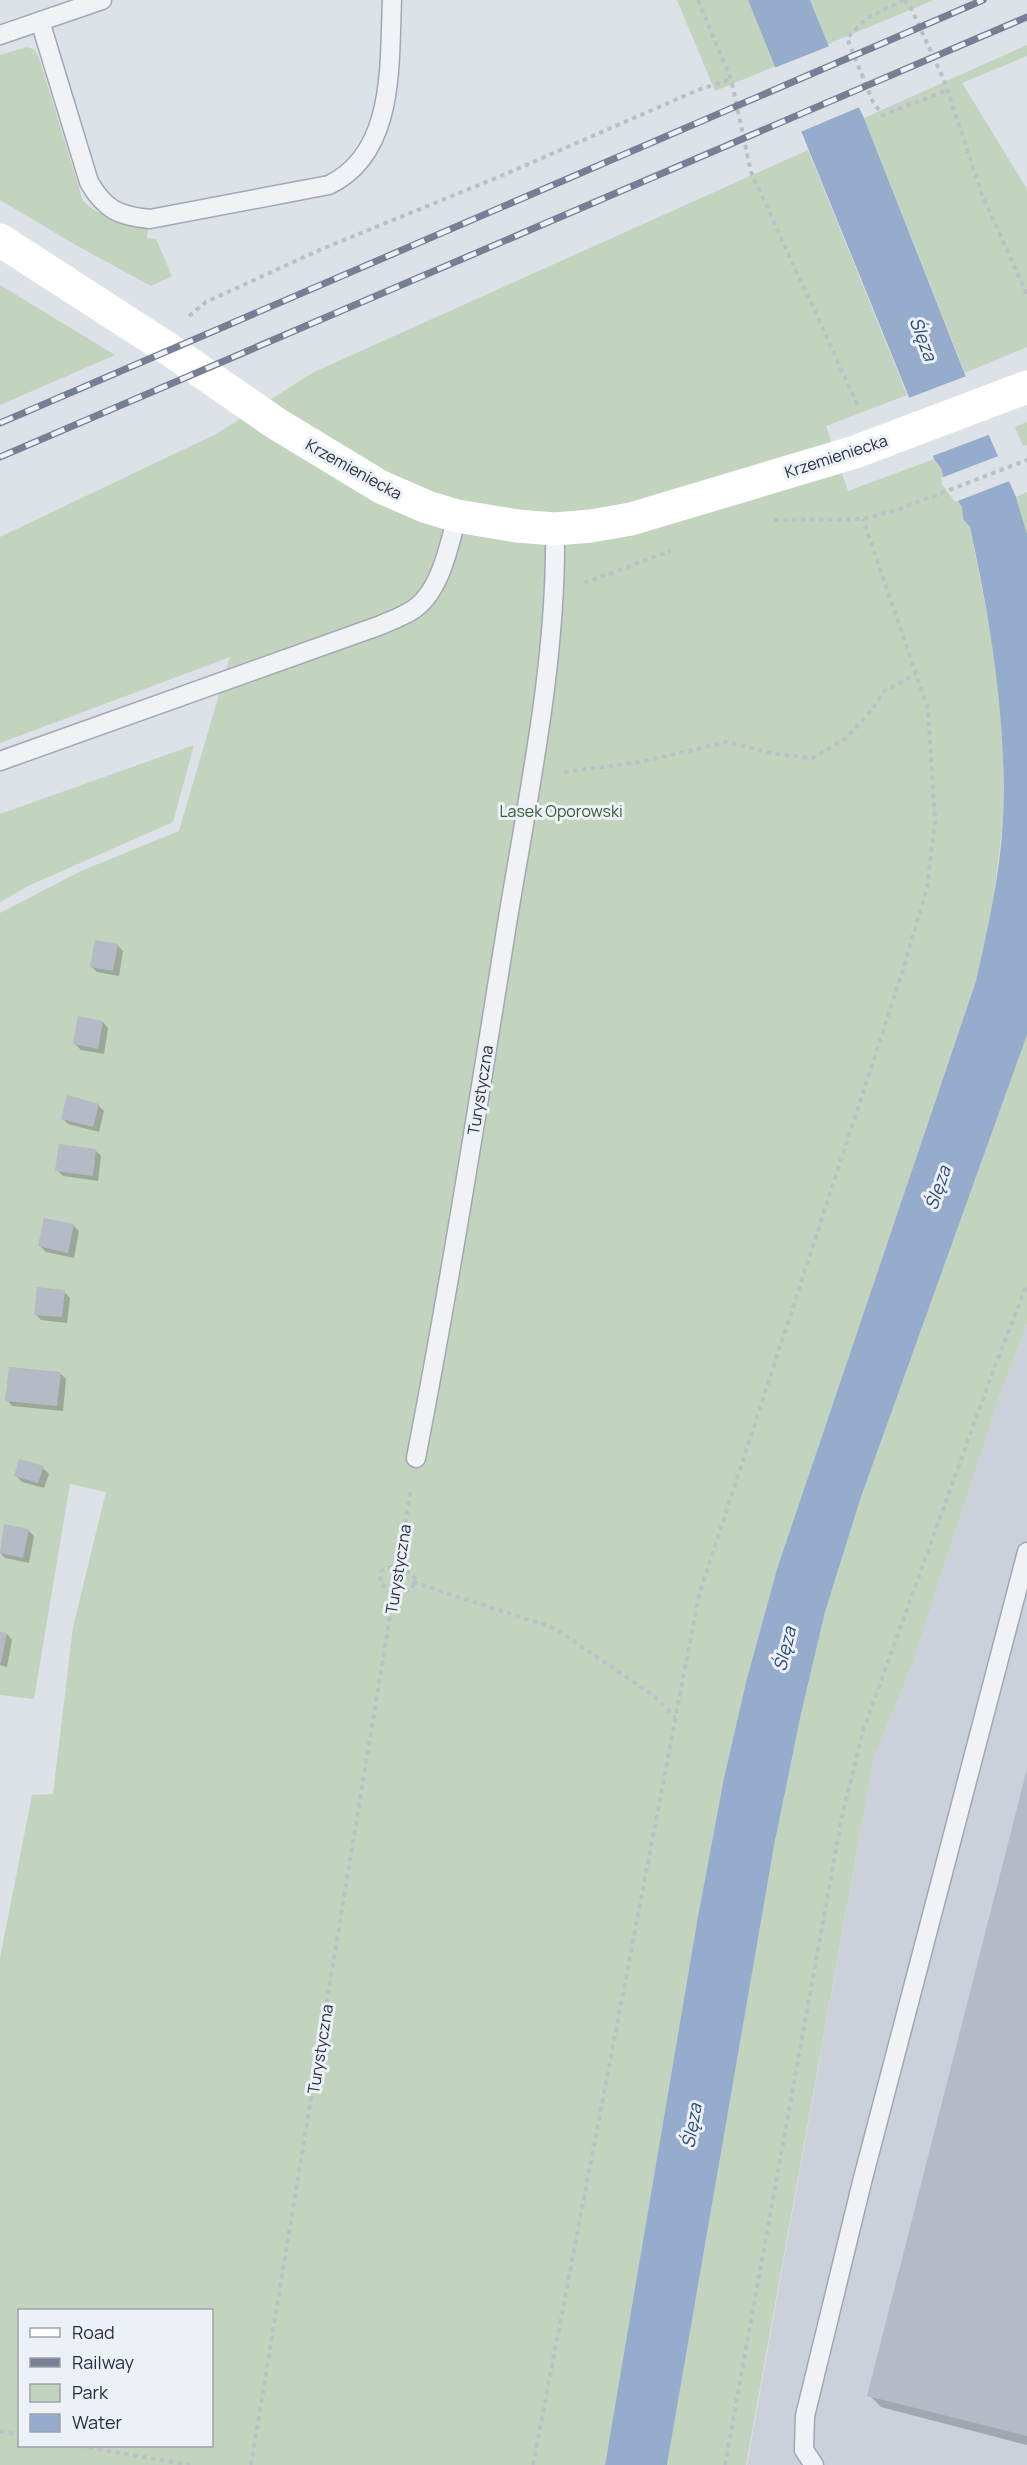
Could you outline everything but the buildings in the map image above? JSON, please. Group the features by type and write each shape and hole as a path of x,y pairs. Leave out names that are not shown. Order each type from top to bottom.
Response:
{"street":[{"name":"Krzemieniecka","path":"0,240 156,341 276,424 381,487 427,507 457,516 517,526 555,529 632,519 855,452 1015,391"}],"lane":[{"path":"0,35 102,0"},
{"path":"40,21 89,182 110,208 127,217 150,219 329,185 342,179 369,150 379,128 385,102 390,57 392,0"},
{"path":"0,761 381,626 412,610 429,593 439,571 457,516"},
{"name":"Turystyczna","path":"416,1458 449,1287 529,788 546,674 555,590 555,529"},
{"path":"814,2465 804,2450 805,2415 862,2182 1027,1552"}],"path":[{"path":"698,0 731,79 751,172 859,409"},
{"path":"948,90 883,114 873,102 847,38 867,18 904,0 911,8 948,90 981,192 1027,295"},
{"path":"156,341 206,302 376,226 501,176 698,90 731,79"},
{"path":"768,520 863,519 900,509 1027,460"},
{"path":"533,2465 699,1595 903,970 927,888 935,821 928,709 863,519"},
{"path":"555,590 569,588 676,549"},
{"path":"529,788 559,772 640,762 727,742 776,754 813,758 846,738 871,711 884,691 916,674"},
{"path":"725,2465 842,1815 863,1731 989,1382 1027,1284"},
{"name":"Turystyczna","path":"251,2465 416,1458"},
{"path":"399,1564 415,1578 413,1582 412,1589 394,1595 380,1583 381,1571 399,1564"},
{"path":"413,1582 554,1628 653,1695 675,1717"},
{"path":"0,2431 18,2435"},
{"path":"91,2447 190,2465"}],"shaded area":[{"path":"1027,1324 1027,2465 747,2465 874,1757 911,1668 1001,1392"}],"green space":[{"path":"677,0 748,0 776,66 715,91"},
{"path":"810,0 934,0 828,44"},
{"path":"1027,45 1027,56 962,83 1027,189 1027,347 965,373 864,118"},
{"path":"27,47 35,50 40,61 83,201 113,220 148,229 147,238 156,239 172,276 151,286 0,200 0,55"},
{"name":"Lasek Oporowski","path":"808,150 907,395 826,426 848,491 934,459 941,468 945,483 962,507 963,519 970,527 992,640 1000,702 1003,822 991,917 976,981 777,1569 746,1682 724,1778 697,1922 605,2465 0,2465 0,1958 32,1795 53,1794 73,1627 106,1492 70,1484 34,1699 0,1695 0,913 81,871 179,831 230,657 0,743 0,537 216,434 314,372"},
{"path":"0,285 115,355 0,405"},
{"path":"1027,422 1027,445 1023,446 1015,427"},
{"path":"1027,492 1027,534 1016,497"},
{"path":"194,745 173,822 28,886 0,902 0,814"},
{"path":"1027,1035 1027,1324 1001,1392 911,1668 874,1757 746,2465 667,2465 774,1846 825,1612 861,1497"}],"water":[{"name":"Ślęza","path":"748,0 810,0 828,44 864,118 990,438 1016,497 1027,534 1027,1035 861,1497 825,1612 774,1846 667,2465 605,2465 697,1922 724,1778 746,1682 777,1569 976,981 996,881 1003,820 1004,783 996,673 985,600 970,527 963,519 962,507 945,483 941,468 934,459"}],"pier":[{"path":"832,45 862,106 798,133 774,68"},
{"path":"969,375 991,434 930,457 906,399"},
{"path":"1001,455 1012,480 955,502 942,484 941,478"}],"railway":[{"path":"0,423 983,0"},
{"path":"0,457 1027,17"}]}
